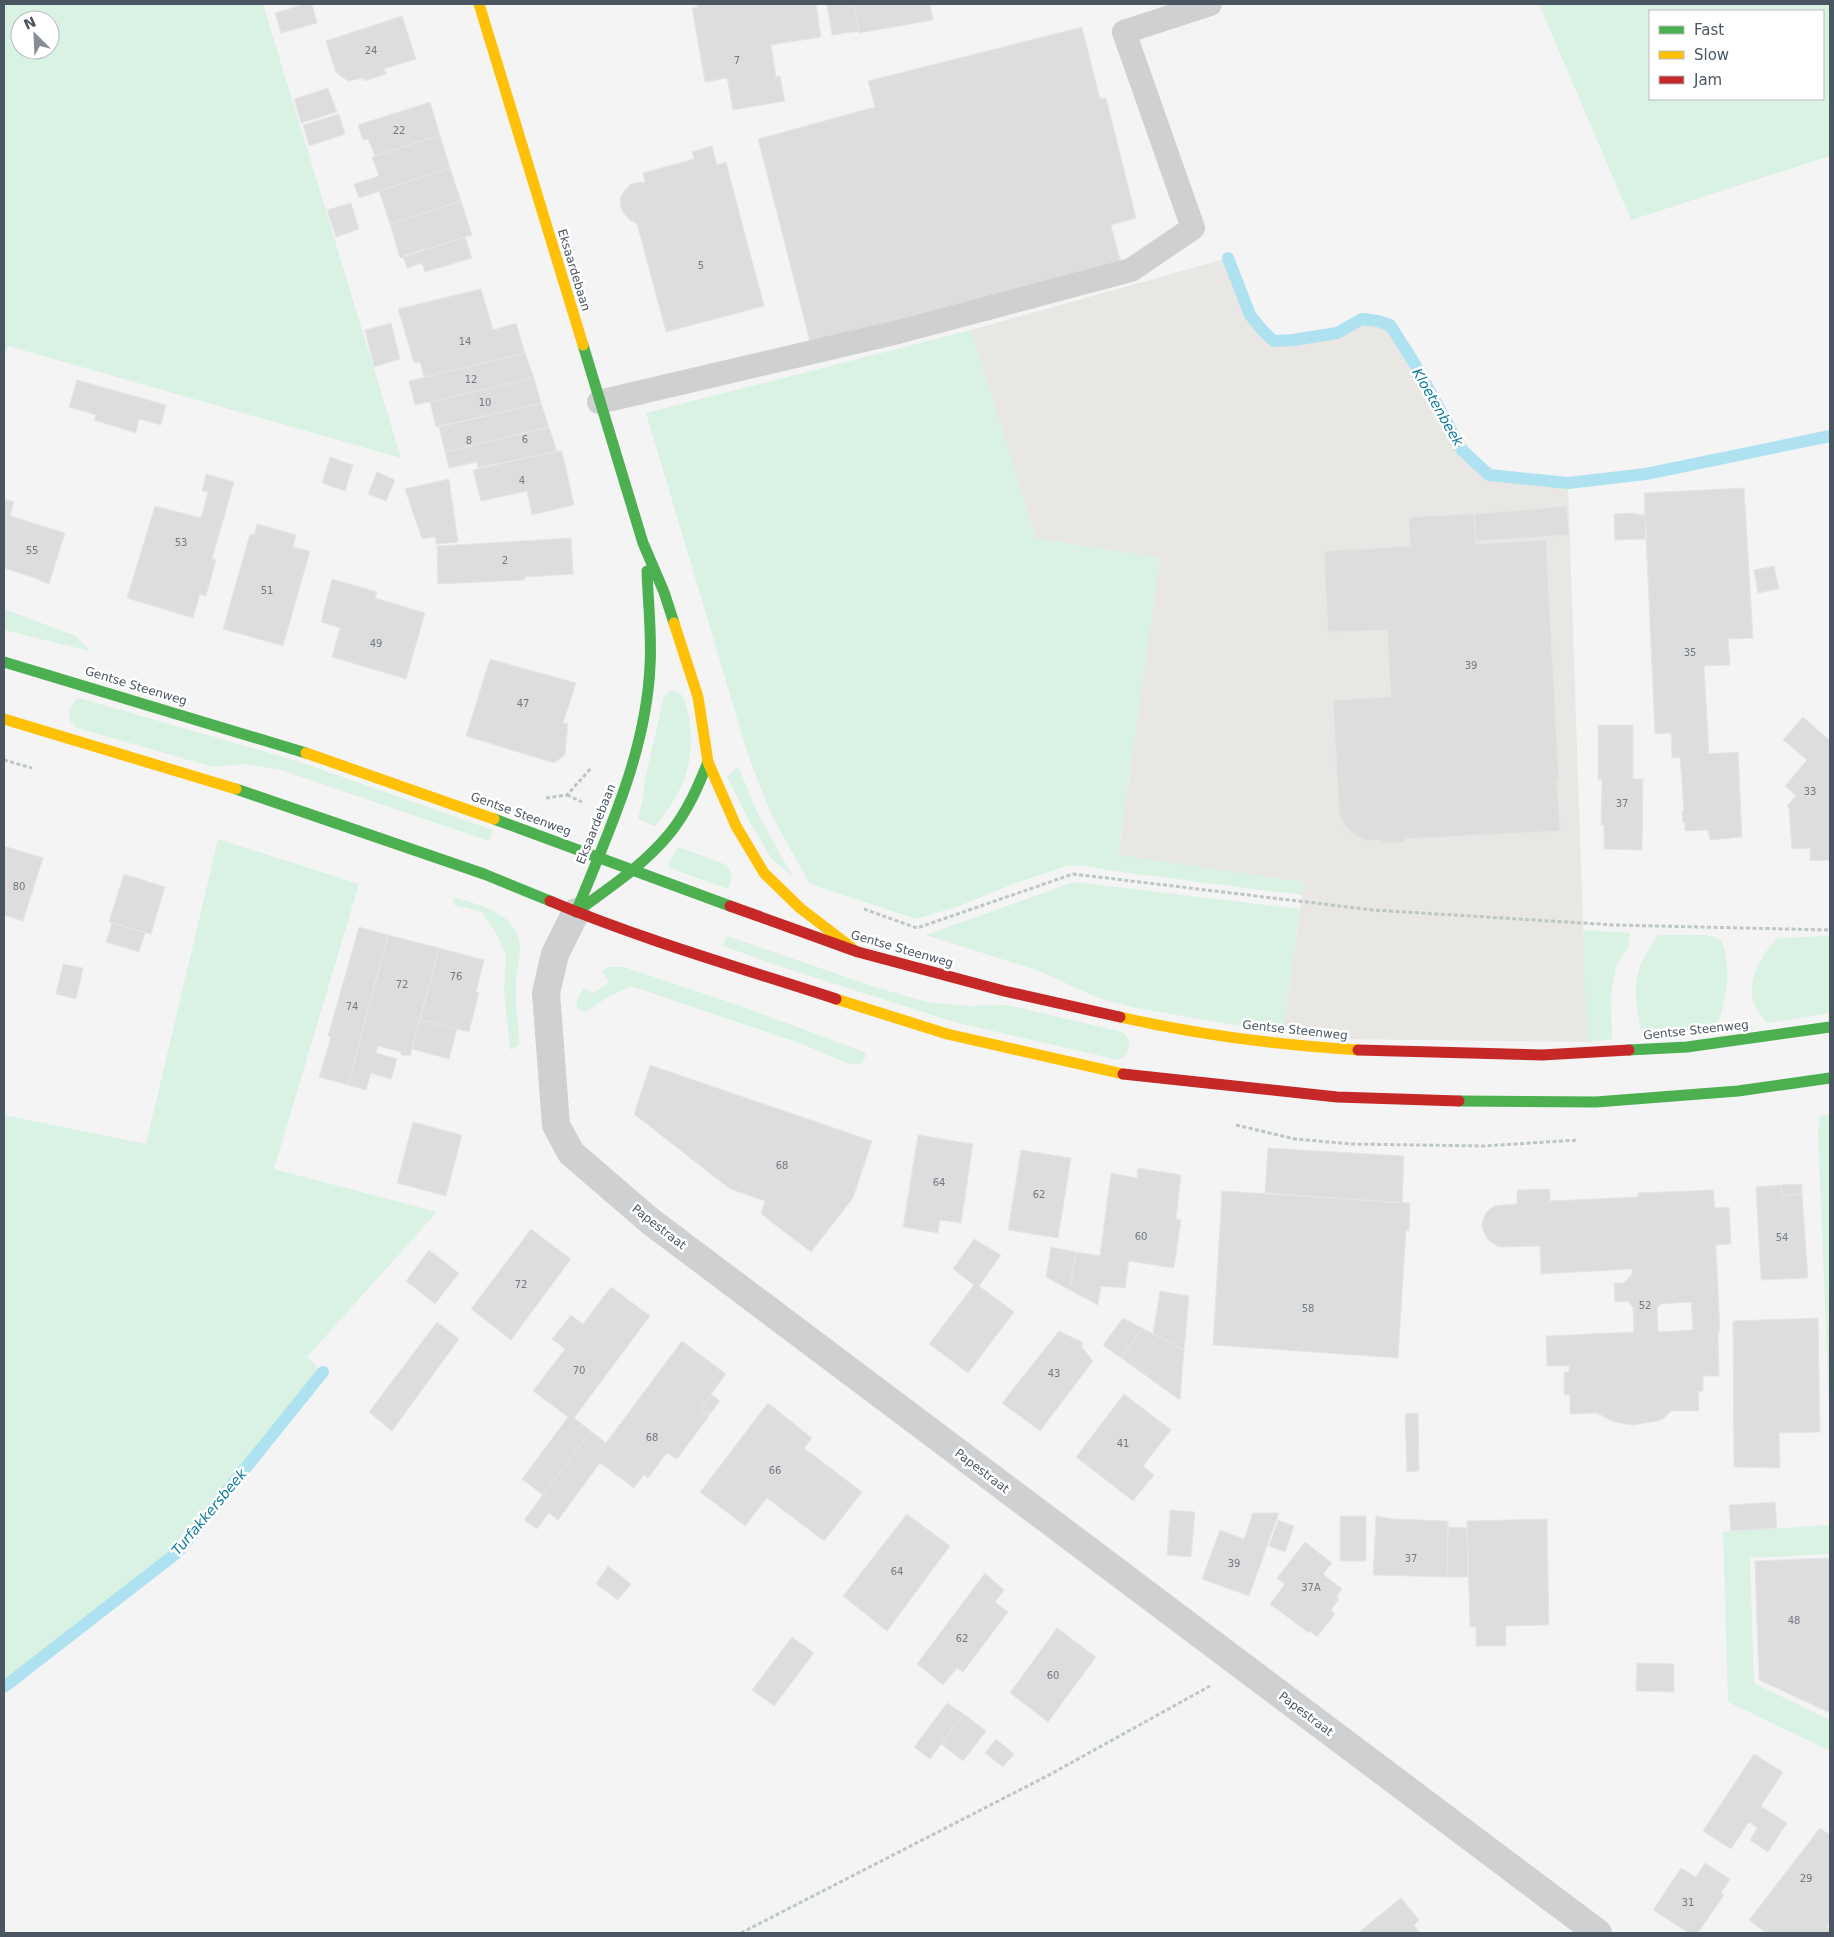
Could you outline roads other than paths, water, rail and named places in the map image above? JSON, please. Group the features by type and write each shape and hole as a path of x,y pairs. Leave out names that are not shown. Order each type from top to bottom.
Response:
{"main road":[{"name":"Eksaardebaan","path":"479,4 643,543 664,592 698,697 708,762 736,826 764,873 800,908 858,952"},
{"name":"Eksaardebaan","path":"576,912 625,790 642,723 650,666 649,585 643,543"},
{"name":"Gentse Steenweg","path":"4,662 296,749 503,822 631,871 858,952 1004,991 1171,1029 1282,1044 1385,1052 1551,1055 1687,1047 1830,1027"},
{"path":"4,719 206,779 396,842 484,874 576,912 710,958 947,1034 1119,1074 1337,1097 1596,1102 1738,1091 1830,1078"},
{"path":"576,912 631,871 669,834 698,787 708,762"}],"street":[{"name":"Papestraat","path":"576,912 555,954 546,993 556,1125 571,1153 650,1221 1598,1933"}],"lane":[{"path":"599,402 898,332 1131,270 1193,228 1124,32 1210,4"}],"waterway":[{"name":"Kloetenbeek","path":"1228,258 1250,315 1274,341 1337,333 1362,319 1390,325 1413,361 1462,450 1489,475 1568,483 1646,474 1830,436"},
{"name":"Turfakkersbeek","path":"4,1687 178,1552 323,1372"}]}
